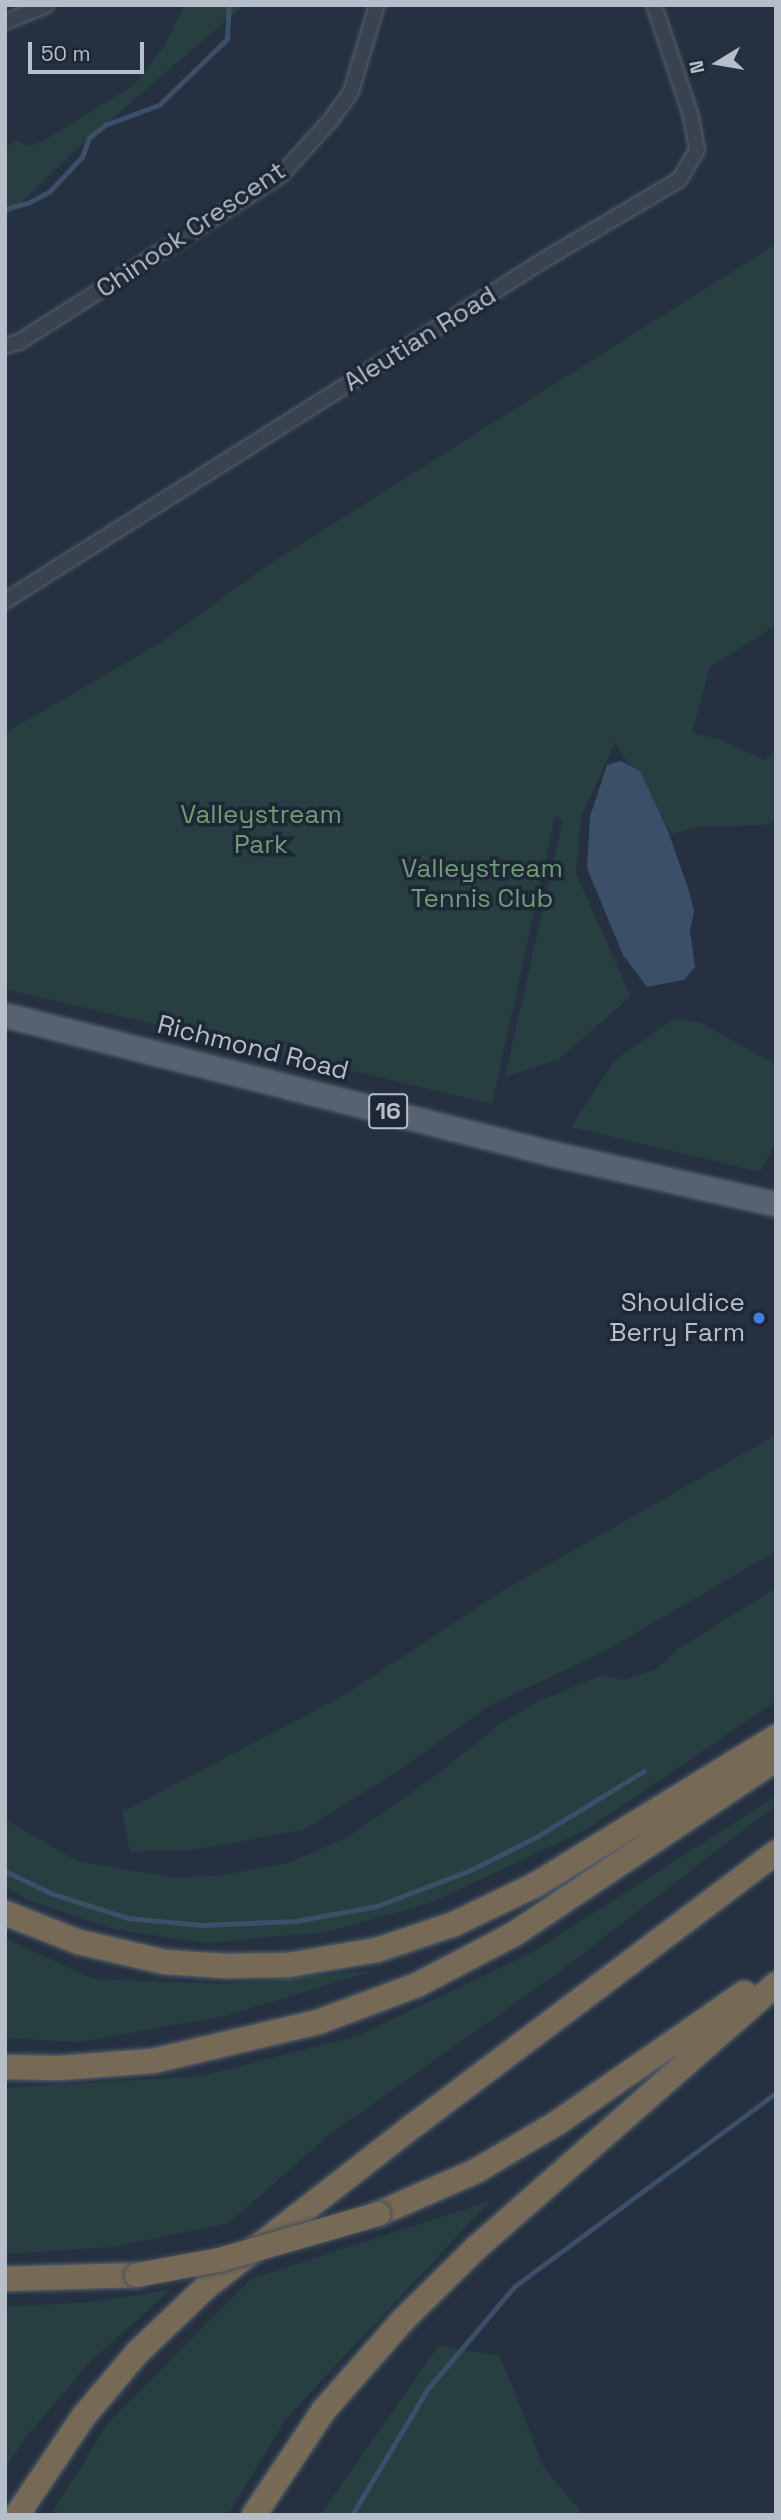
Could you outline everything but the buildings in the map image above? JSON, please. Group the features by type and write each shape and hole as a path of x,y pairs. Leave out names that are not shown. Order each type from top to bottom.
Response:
{"highway":[{"path":"5,1913 79,1942 165,1962 225,1966 288,1965 368,1952 454,1924 505,1901 647,1818 776,1737"},
{"path":"5,2067 59,2068 153,2061 318,2022 417,1985 514,1934 776,1759"},
{"path":"17,2515 83,2417 136,2353 206,2287 417,2123 776,1852"},
{"path":"5,2279 137,2275 219,2260 378,2214 476,2171 558,2123 667,2050 776,1969"},
{"path":"254,2515 324,2410 403,2320 476,2248 776,1984"}],"main road":[{"name":"Richmond Road","path":"5,1015 542,1151 775,1204"}],"street":[{"path":"5,22 47,5"},
{"name":"Chinook Crescent","path":"5,346 19,342 281,175 330,121 351,92 377,5"},
{"name":"Aleutian Road","path":"5,601 544,260 679,180 697,150 691,116 654,5"}],"green space":[{"path":"184,5 244,5 71,154 5,219 5,148 15,140 29,146 43,141 134,85 165,45"},
{"path":"776,244 776,625 710,667 692,733 719,739 764,760 776,752 776,818 765,825 698,827 672,834 615,742 581,818 576,874 631,996 559,1059 505,1077 563,820 555,816 492,1104 5,989 5,733 160,643 268,565"},
{"path":"674,1019 700,1022 776,1065 776,1142 760,1172 571,1127 615,1060"},
{"path":"776,1435 776,1551 607,1650 489,1706 398,1771 303,1830 192,1850 130,1852 122,1812 343,1696 502,1591"},
{"path":"776,1588 776,1701 589,1828 433,1902 327,1932 205,1943 113,1929 28,1900 5,1887 5,1819 77,1861 172,1877 218,1876 288,1863 348,1837 439,1773 499,1725 535,1703 602,1675 624,1680 657,1669 678,1649"},
{"path":"776,1796 776,1805 559,1972 329,2135 229,2223 113,2247 5,2254 5,2088 202,2076 357,2036 533,1952"},
{"path":"5,1938 93,1979 225,1984 376,1970 225,2016 79,2042 5,2038"},
{"path":"490,2201 285,2420 228,2515 51,2515 108,2423 251,2279"},
{"path":"170,2290 88,2364 27,2436 5,2469 5,2307 92,2302"},
{"path":"439,2345 500,2356 544,2468 584,2515 320,2515"}],"water":[{"path":"621,761 640,771 668,831 689,891 694,911 690,931 695,967 684,980 647,987 623,955 587,868 590,817 607,765"}],"waterway":[{"path":"5,209 28,203 49,192 82,157 89,138 105,125 159,105 227,39 229,5"},
{"path":"5,1871 53,1894 128,1918 202,1925 296,1921 377,1906 471,1870 538,1836 644,1771"},
{"path":"352,2515 427,2390 515,2286 776,2093"}],"place":[{"name":"Shouldice Berry Farm","path":"759,1318"}],"park label":[{"name":"Valleystream Park","path":"261,830"},
{"name":"Valleystream Tennis Club","path":"482,884"}]}
